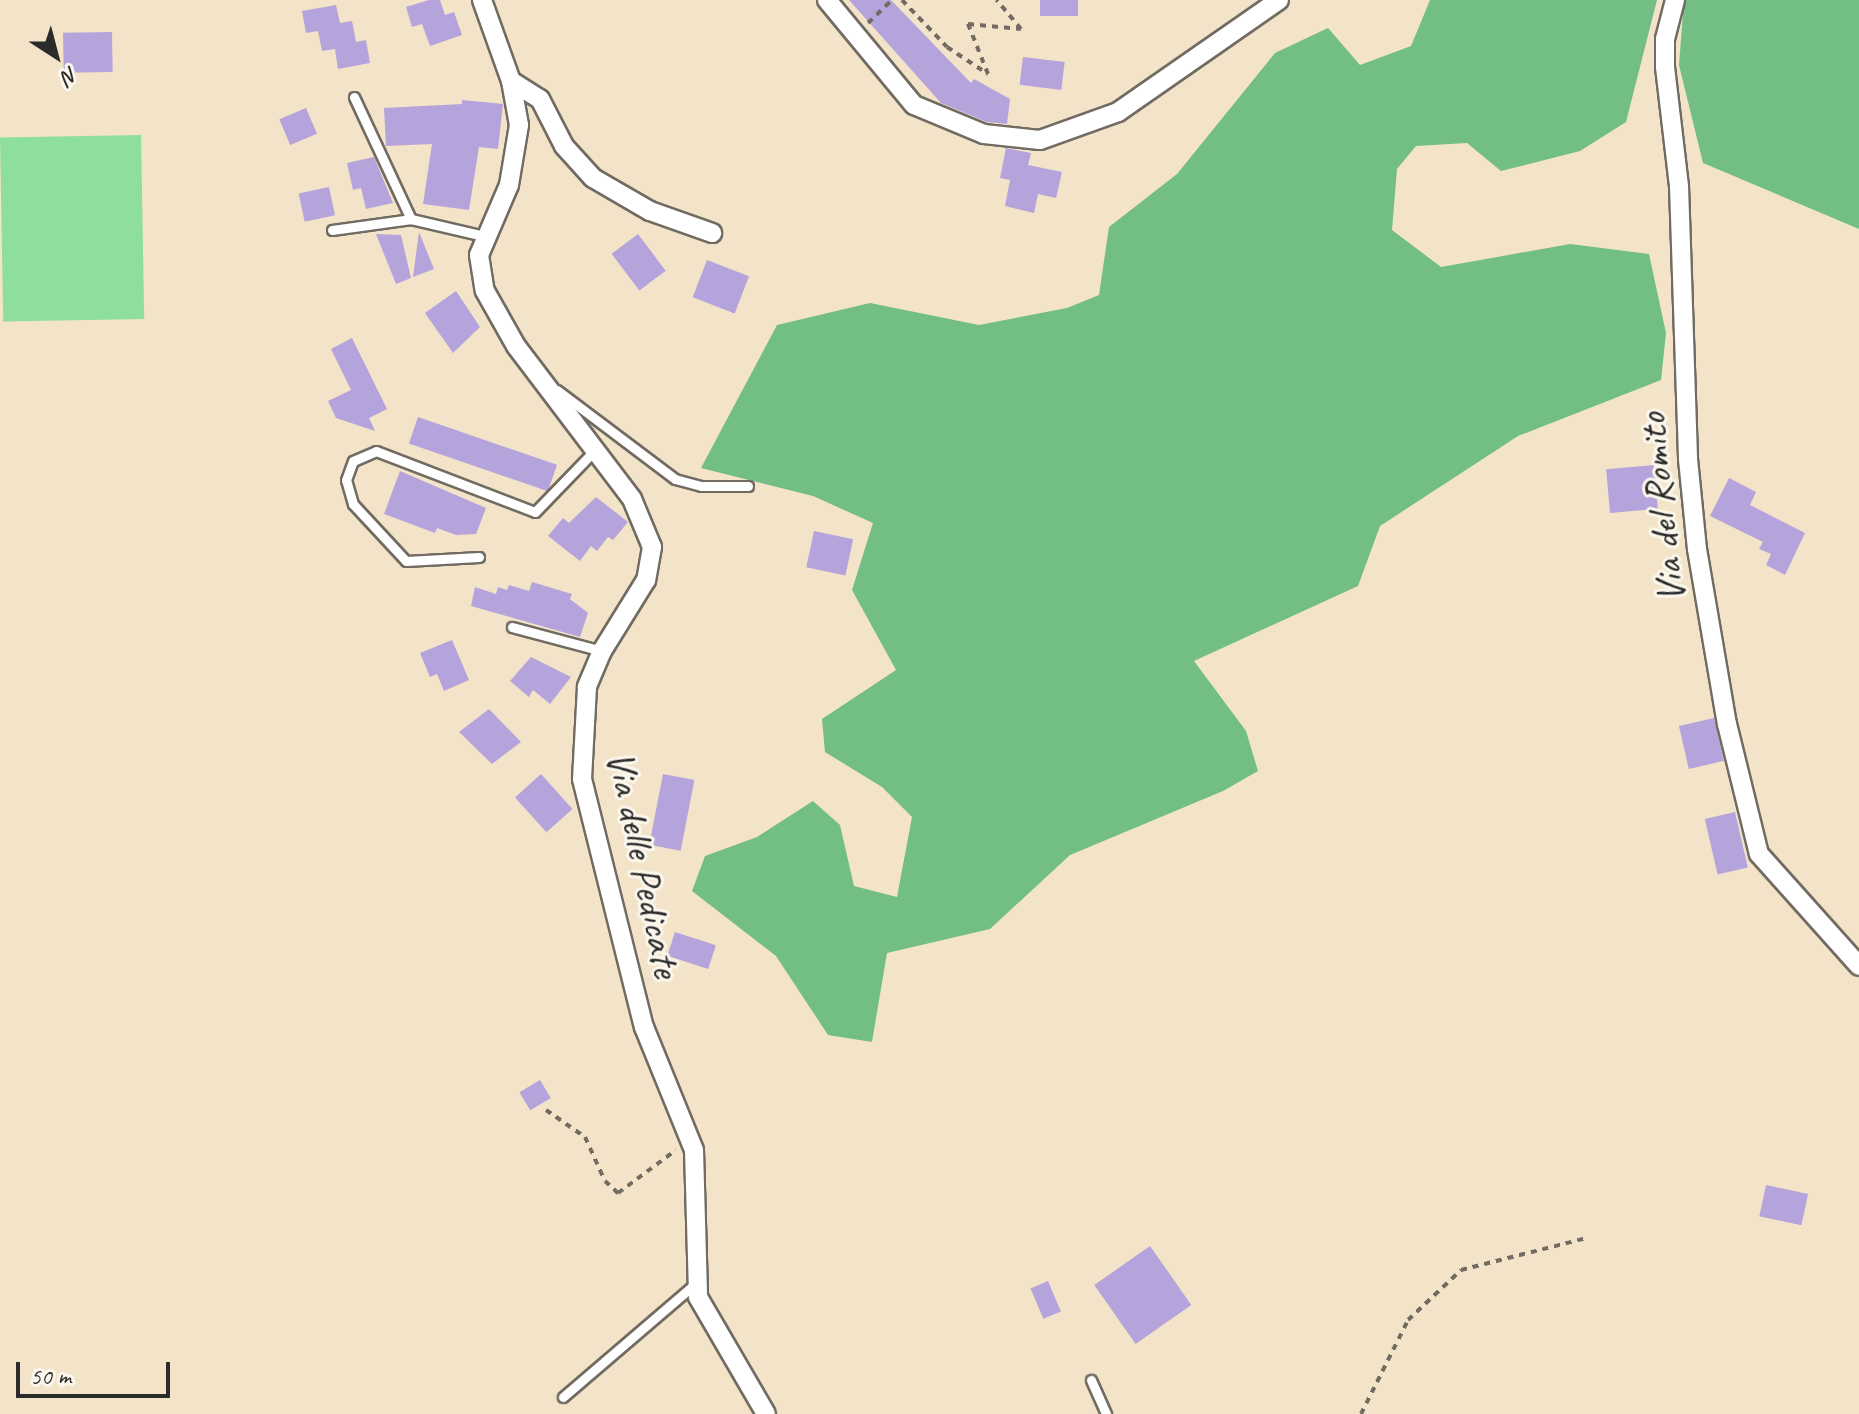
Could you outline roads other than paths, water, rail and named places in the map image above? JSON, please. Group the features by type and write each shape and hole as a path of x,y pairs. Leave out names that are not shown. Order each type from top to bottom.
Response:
{"street":[{"name":"Via delle Pedicate","path":"482,0 511,81 519,118 514,165 484,236 479,266 485,291 535,373 637,507 653,552 646,580 602,651 584,699 580,757 585,800 644,1027 691,1139 696,1167 695,1284 705,1315 766,1414"},
{"path":"827,0 914,105 984,134 1019,139 1062,136 1118,112 1279,0"},
{"name":"Via del Romito","path":"1675,0 1665,39 1665,67 1679,186 1688,459 1697,549 1727,724 1759,854 1859,966"},
{"path":"511,81 540,99 570,154 601,183 650,211 712,233"}],"lane":[{"path":"354,97 411,219"},
{"path":"332,230 411,219 484,236"},
{"path":"535,373 675,479 701,486 748,486"},
{"path":"479,557 406,561 353,504 346,480 353,461 376,451 535,512 595,450"},
{"path":"512,627 602,651"},
{"path":"563,1397 695,1284"},
{"path":"1091,1380 1106,1414"}]}
